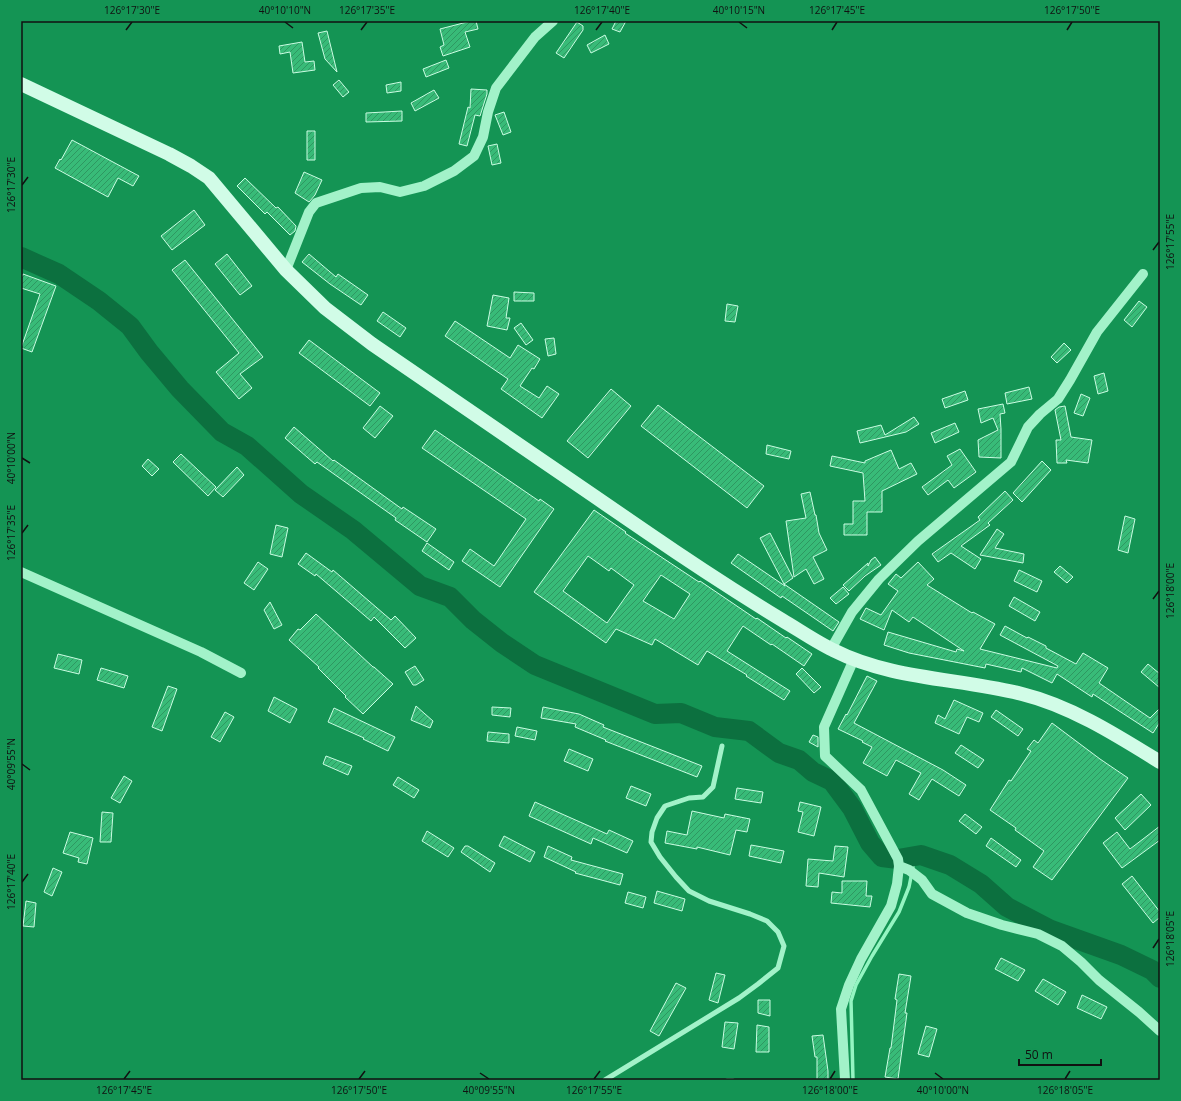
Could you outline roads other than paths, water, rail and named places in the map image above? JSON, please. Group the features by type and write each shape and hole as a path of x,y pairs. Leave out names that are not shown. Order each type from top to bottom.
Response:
{"street":[{"path":"286,270 309,212 316,203 361,188 380,187 400,192 424,186 454,171 474,156 483,137 488,112 496,88 535,37 553,21"},
{"path":"21,84 169,154 209,178 286,270 325,308 372,344 681,556 753,602 842,654 879,668 906,674 980,685 1023,694 1054,704 1094,723 1160,762"},
{"path":"844,1080 841,1009 849,985 861,959 891,906 897,884 899,866 898,860 861,790 825,756 824,727 852,612 879,579 918,541 1011,462 1028,427 1040,414 1058,399 1097,332 1143,274"},
{"path":"21,572 201,652 241,674"},
{"path":"899,866 909,870 922,880 932,894 967,913 1002,925 1038,934 1062,946 1099,980 1160,1031"}],"lane":[{"path":"605,1080 739,998 778,968 784,946 778,932 767,921 708,901 689,892 660,857 651,842 652,832 657,818 665,806 689,798 703,797 713,787 722,746"}],"waterway":[{"path":"21,257 59,274 99,301 130,326 149,352 180,389 222,432 247,446 301,494 353,530 420,586 450,597 473,620 502,643 535,665 655,714 681,713 715,727 749,731 779,753 799,760 813,772 832,781 852,808 870,843 882,857 898,859 921,855 950,865 981,884 1007,907 1051,930 1121,955 1152,970 1160,978"},
{"path":"853,1080 851,1001 856,985 899,912 909,887 913,867 904,858"},
{"path":"727,1080 733,1080"}]}
